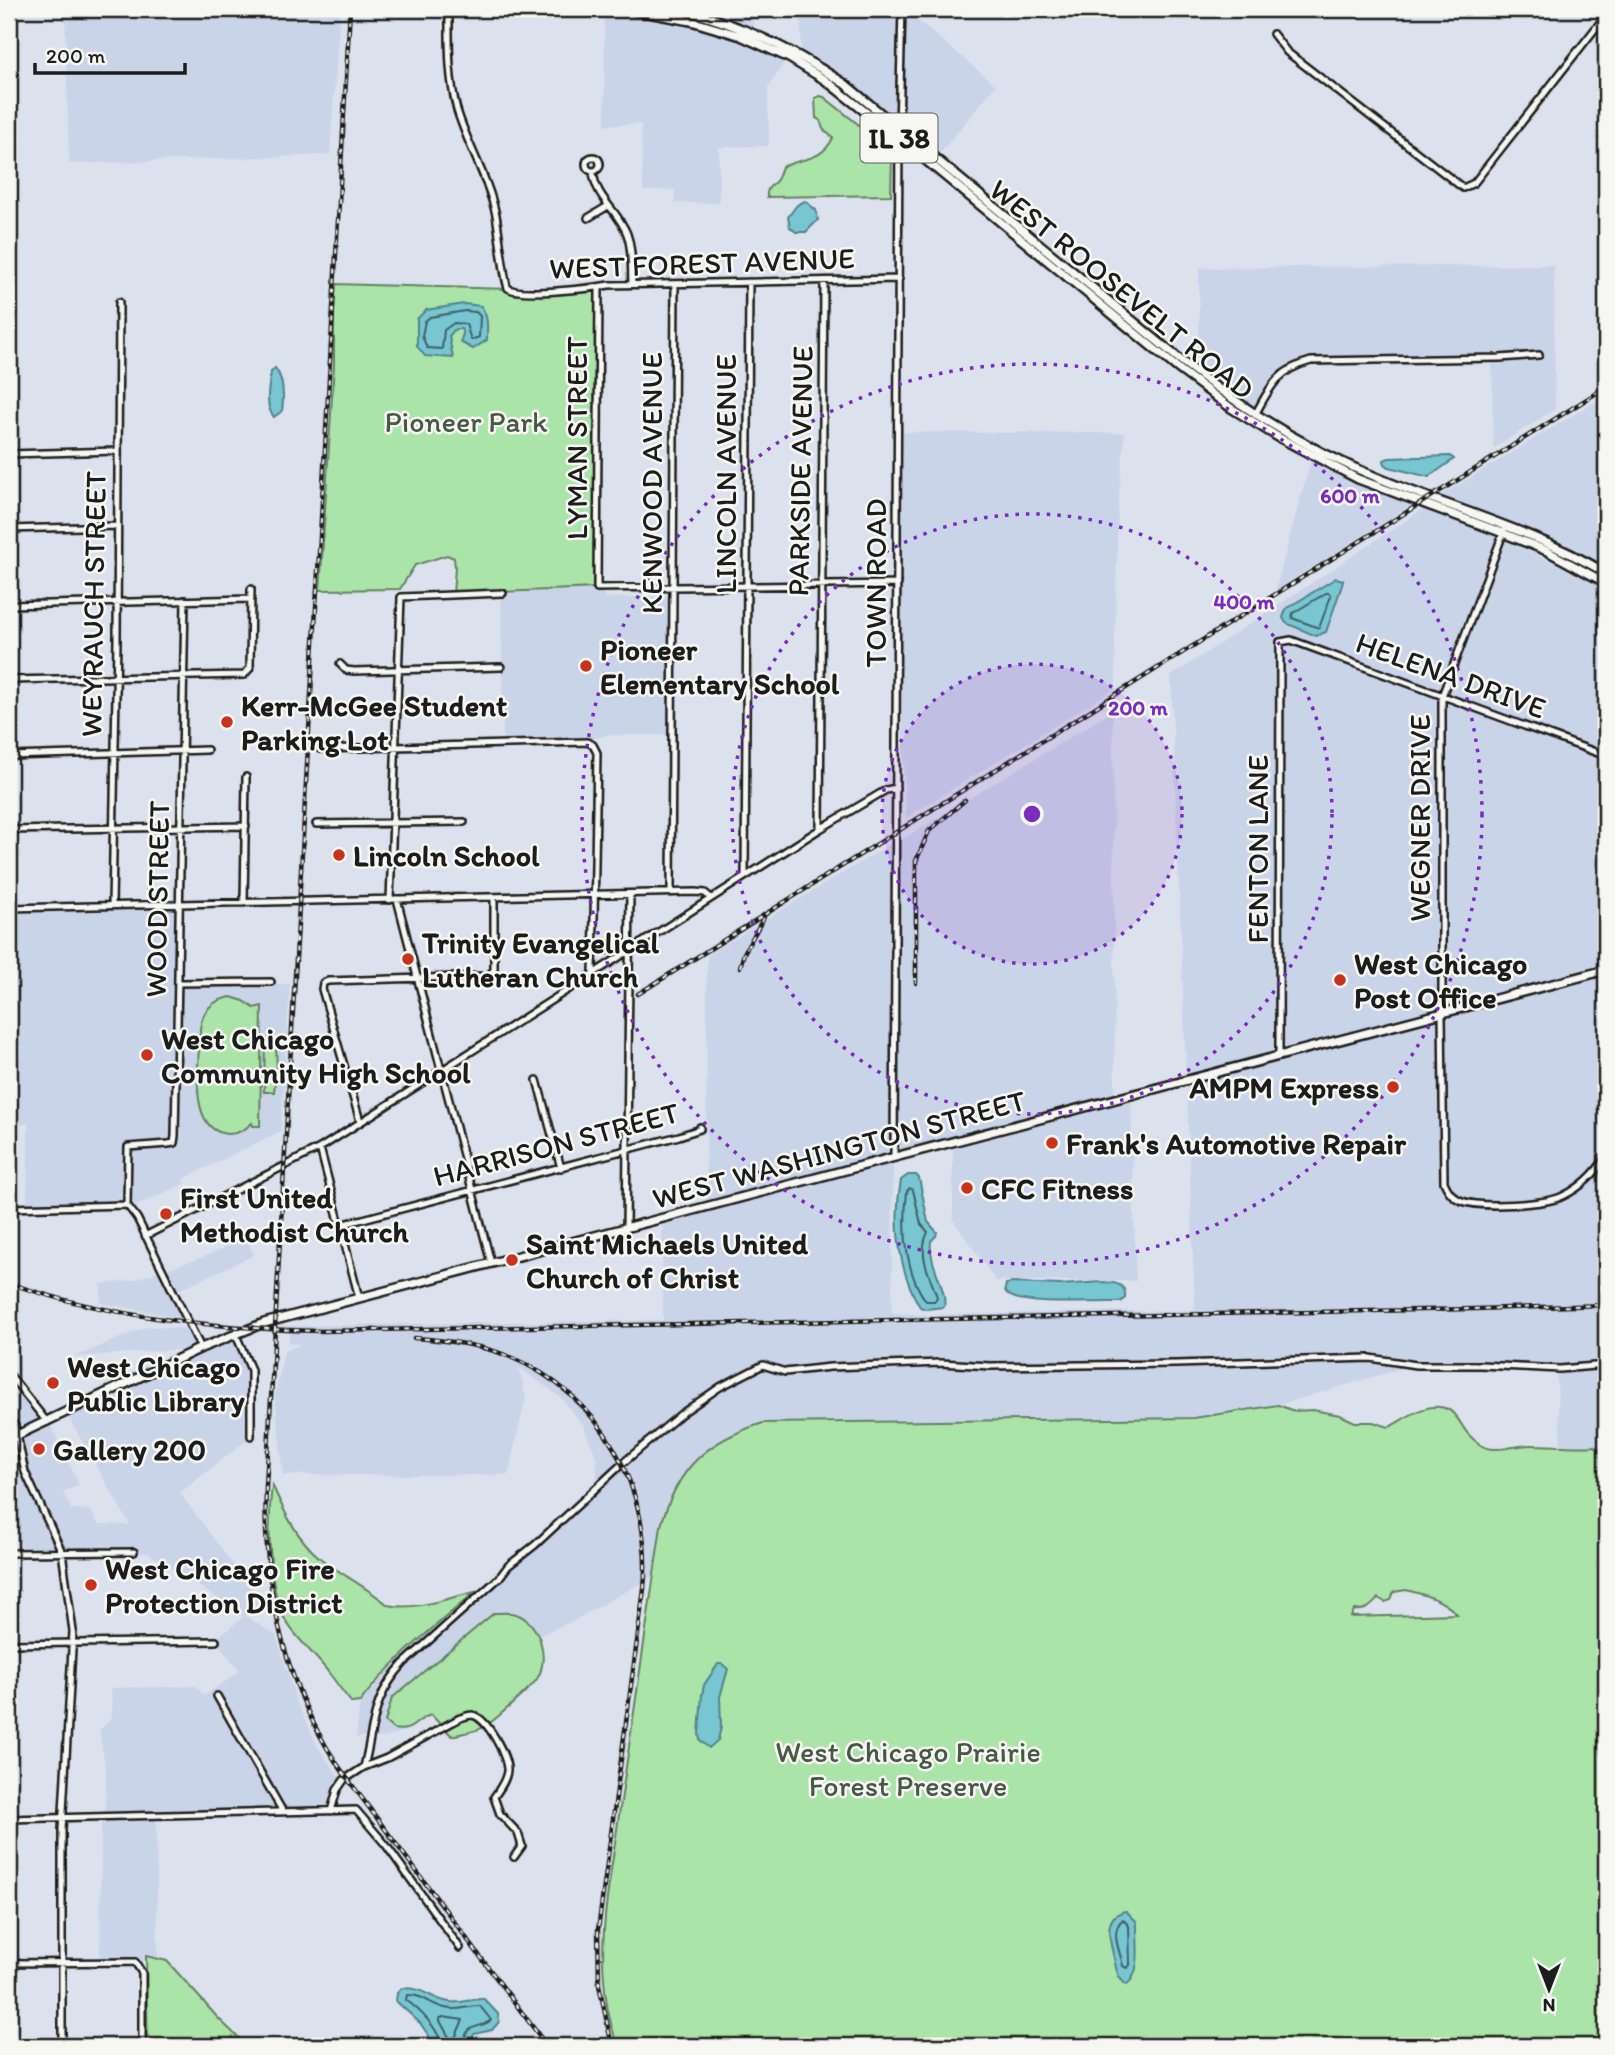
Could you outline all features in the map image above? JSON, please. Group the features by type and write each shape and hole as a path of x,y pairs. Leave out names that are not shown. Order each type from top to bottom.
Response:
{"main road":[{"name":"WEST ROOSEVELT ROAD","path":"628,9 712,26 773,50 825,80 1172,364 1254,418 1371,475 1505,529 1555,545 1606,573"},
{"name":"WEST ROOSEVELT ROAD","path":"678,9 731,24 792,51 845,83 1254,418"},
{"name":"WEST ROOSEVELT ROAD","path":"1505,529 1606,583"},
{"name":"WEST WASHINGTON STREET","path":"9,1439 201,1348 264,1323 1606,970"}],"street":[{"name":"WEST FOREST AVENUE","path":"449,9 449,56 454,94 463,126 496,213 507,287 517,291 632,284 899,279"},
{"name":"TOWN ROAD","path":"894,1158 902,9"},
{"path":"1273,34 1287,52 1463,188 1474,183 1606,15"},
{"path":"593,171 598,191 624,226 629,241 632,284"},
{"path":"588,218 608,206"},
{"name":"PARKSIDE AVENUE","path":"820,830 824,281"},
{"name":"LINCOLN AVENUE","path":"745,877 750,282"},
{"name":"KENWOOD AVENUE","path":"671,893 675,284"},
{"name":"LYMAN STREET","path":"599,287 597,588 673,588"},
{"name":"WEYRAUCH STREET","path":"112,906 119,302"},
{"path":"1254,418 1279,376 1289,368 1311,361 1539,355"},
{"path":"9,454 117,451"},
{"path":"9,529 117,526"},
{"name":"WEGNER DRIVE","path":"1505,529 1442,696 1444,1182 1450,1194 1473,1203 1543,1203 1575,1190 1587,1181 1606,1157"},
{"path":"673,588 898,584"},
{"path":"9,680 241,676 250,668 251,589"},
{"path":"491,1263 394,900 393,823 401,597 503,593"},
{"path":"9,605 250,599"},
{"name":"WOOD STREET","path":"127,1205 128,1147 169,1144 175,1140 185,600"},
{"name":"HELENA DRIVE","path":"1280,642 1292,640 1606,755"},
{"name":"FENTON LANE","path":"1279,1056 1280,642"},
{"path":"340,664 346,670 398,671 501,667"},
{"path":"320,749 587,742 593,745 597,754 593,974"},
{"path":"9,755 207,750"},
{"path":"244,903 246,777"},
{"path":"145,1236 320,1148 820,830 886,790 896,788"},
{"path":"316,824 464,822"},
{"path":"9,830 246,826"},
{"path":"9,908 671,893 705,893 712,898"},
{"path":"626,1229 630,894"},
{"path":"360,1121 322,989 323,983 490,975 494,970 494,897"},
{"path":"178,983 271,982"},
{"path":"537,1080 561,1168"},
{"name":"HARRISON STREET","path":"340,1225 680,1136 700,1127"},
{"path":"320,1148 359,1298"},
{"path":"9,1208 127,1205 136,1217 201,1348"},
{"path":"236,1335 251,1370 251,1436"},
{"path":"364,1767 374,1712 391,1676 499,1578 508,1566 535,1545 665,1427 720,1387 758,1367 768,1366 785,1372 830,1367 941,1363 990,1366 1163,1364 1370,1358 1416,1365 1560,1369 1606,1365"},
{"path":"9,1374 47,1422"},
{"path":"9,1418 18,1435 25,1472 62,1552 73,1643 63,1819 62,2046"},
{"path":"9,1553 134,1552"},
{"path":"9,1644 216,1641"},
{"path":"217,1696 283,1812"},
{"path":"331,1811 340,1784 364,1767 387,1758 460,1718 472,1715 483,1721 502,1750 507,1770 494,1797 500,1814 518,1833 522,1846 514,1857"},
{"path":"9,1819 356,1810 386,1845 460,1948"},
{"path":"9,1962 132,1962 139,1966 143,1976 142,2046"}],"shaded area":[{"path":"65,9 340,9 330,155 69,164"},
{"path":"604,9 675,19 718,31 785,60 768,89 769,146 719,147 719,203 675,203 675,190 643,191 641,124 605,125"},
{"path":"683,9 753,9 753,31"},
{"path":"801,9 898,9 897,123 801,52"},
{"path":"904,9 996,85 938,156 902,127"},
{"path":"1554,265 1555,409 1493,449 1492,361 1317,364 1296,369 1280,381 1262,413 1199,366 1199,268"},
{"path":"1606,395 1606,569 1524,528 1438,497"},
{"path":"900,432 1125,433 1118,506 1116,688 906,818 899,633"},
{"path":"1311,459 1411,505 1275,591"},
{"path":"1423,509 1506,540 1606,588 1606,1455 1595,1446 1561,1445 1556,1373 1403,1368 1279,1405 1194,1418 763,1423 722,1440 694,1461 661,1526 654,1576 573,1621 436,1684 409,1729 385,1738 356,1737 360,1702 373,1684 414,1645 592,1493 597,1477 597,1459 583,1425 560,1397 519,1368 526,1397 508,1475 283,1475 275,1396 284,1351 300,1345 289,1343 289,1326 663,1320 662,1221 893,1163 892,1313 928,1315 1195,1310 1171,676"},
{"name":"Pioneer Elementary School","path":"597,588 606,598 668,596 670,735 606,735 598,738 503,741 501,593"},
{"path":"1113,711 1115,1093 897,1152 898,842"},
{"path":"892,843 890,1155 706,1203 707,955"},
{"name":"West Chicago Community High School","path":"177,907 176,986 290,984 281,1131 183,1179 184,1184 133,1207 125,1203 27,1206 28,1124 9,1124 9,911"},
{"path":"1131,1099 1136,1281 996,1281 953,1220 953,1146"},
{"path":"246,1238 254,1255 174,1292 164,1270 206,1256"},
{"path":"161,1270 185,1319 101,1303 101,1284 134,1280"},
{"path":"148,1326 193,1329 201,1348 75,1357"},
{"path":"233,1337 248,1370 247,1440 180,1493 261,1602 245,1616 276,1635 297,1703 319,1748 341,1780 334,1790 330,1809 105,1814 106,1772 99,1730 112,1718 111,1688 196,1686 204,1696 240,1671 216,1639 244,1616 148,1553 63,1551 26,1470 16,1437 49,1422 79,1485 63,1492 71,1509 91,1510 98,1524 130,1525 67,1415"},
{"path":"9,1375 45,1422 9,1439"},
{"path":"14,1439 24,1473 60,1551 24,1552 9,1515 9,1441"},
{"path":"156,1815 158,1961 100,1960 101,1819"}],"green space":[{"path":"820,96 889,149 892,154 891,195 767,197 768,190 777,180 782,167 817,155 833,138 816,118 815,98"},
{"name":"Pioneer Park","path":"334,284 510,289 599,287 597,588 453,594 454,558 447,555 415,565 400,589 320,590 334,365"},
{"path":"231,997 254,1008 262,1006 260,1126 253,1126 252,1123 238,1132 226,1134 211,1127 204,1117 198,1088 198,1071 203,1016 214,1003"},
{"path":"265,1039 274,1039 276,1042 277,1072 274,1092 264,1092"},
{"name":"West Chicago Prairie Forest Preserve","path":"1278,1405 1294,1411 1313,1410 1340,1415 1355,1422 1373,1422 1389,1427 1425,1408 1441,1407 1452,1412 1469,1435 1487,1448 1530,1445 1595,1446 1606,1455 1606,2046 618,2046 605,1991 604,1935 607,1898 661,1526 685,1473 710,1448 743,1430 763,1423 1194,1418","holes":["1406,1590 1440,1601 1457,1614 1351,1617 1354,1610 1368,1608 1378,1598 1385,1602 1391,1600 1394,1592"]},
{"path":"272,1484 304,1542 328,1564 388,1605 420,1605 475,1592 399,1658 360,1702 352,1703 293,1631 282,1613 271,1559"},
{"path":"494,1613 516,1614 524,1618 537,1633 543,1661 537,1679 527,1690 484,1727 452,1736 431,1715 410,1728 400,1730 393,1729 385,1722 392,1698"},
{"path":"146,1956 167,1961 247,2046 148,2046"}],"water":[{"path":"805,201 816,210 818,220 806,232 796,232 790,227 788,217 797,205"},
{"path":"464,304 481,306 484,310 487,340 473,349 460,342 463,334 461,329 455,329 449,336 453,358 425,356 417,346 417,319 426,310"},
{"path":"275,368 282,382 283,400 282,411 274,417 268,396 271,372"},
{"path":"1450,456 1454,459 1429,477 1389,467 1384,460 1389,458"},
{"path":"1336,578 1343,580 1326,632 1316,636 1286,623 1283,618 1286,609"},
{"path":"908,1175 916,1175 919,1178 928,1222 937,1232 931,1241 931,1250 943,1292 944,1307 920,1307 902,1262 898,1229 899,1196 901,1180"},
{"path":"1101,1282 1121,1286 1125,1298 1121,1302 1027,1301 1015,1298 1005,1290 1006,1284 1012,1283 1061,1285"},
{"path":"718,1664 728,1669 720,1697 721,1727 718,1740 709,1748 700,1740 699,1733 702,1695 704,1685"},
{"path":"1126,1911 1137,1922 1138,1947 1135,1971 1127,1985 1117,1971 1109,1934 1114,1917"},
{"path":"402,1988 417,1990 450,2002 484,1999 498,2014 499,2022 492,2030 474,2034 472,2039 477,2044 487,2046 436,2046 420,2023 396,2001 397,1993"}],"railway":[{"path":"350,9 266,1486 268,1563 282,1640 308,1712 326,1746 547,2046"},
{"path":"638,994 1606,387"},
{"path":"916,983 916,861 929,831 965,800"},
{"path":"740,967 744,953 764,917"},
{"path":"9,1283 85,1305 124,1313 203,1324 321,1331 1606,1305"},
{"path":"414,1338 462,1343 508,1356 541,1373 570,1395 595,1420 615,1450 630,1482 640,1516 645,1552 644,1589 598,1930 599,1985 612,2046"}],"place":[{"name":"Pioneer Elementary School","path":"586,666"},
{"name":"Kerr-McGee Student Parking Lot","path":"227,722"},
{"name":"Lincoln School","path":"339,855"},
{"name":"Trinity Evangelical Lutheran Church","path":"408,959"},
{"name":"West Chicago Post Office","path":"1340,980"},
{"name":"West Chicago Community High School","path":"147,1055"},
{"name":"AMPM Express","path":"1393,1087"},
{"name":"Frank's Automotive Repair","path":"1052,1143"},
{"name":"CFC Fitness","path":"967,1188"},
{"name":"First United Methodist Church","path":"166,1214"},
{"name":"Saint Michaels United Church of Christ","path":"512,1260"},
{"name":"West Chicago Public Library","path":"53,1383"},
{"name":"Gallery 200","path":"39,1449"},
{"name":"West Chicago Fire Protection District","path":"91,1585"}]}
